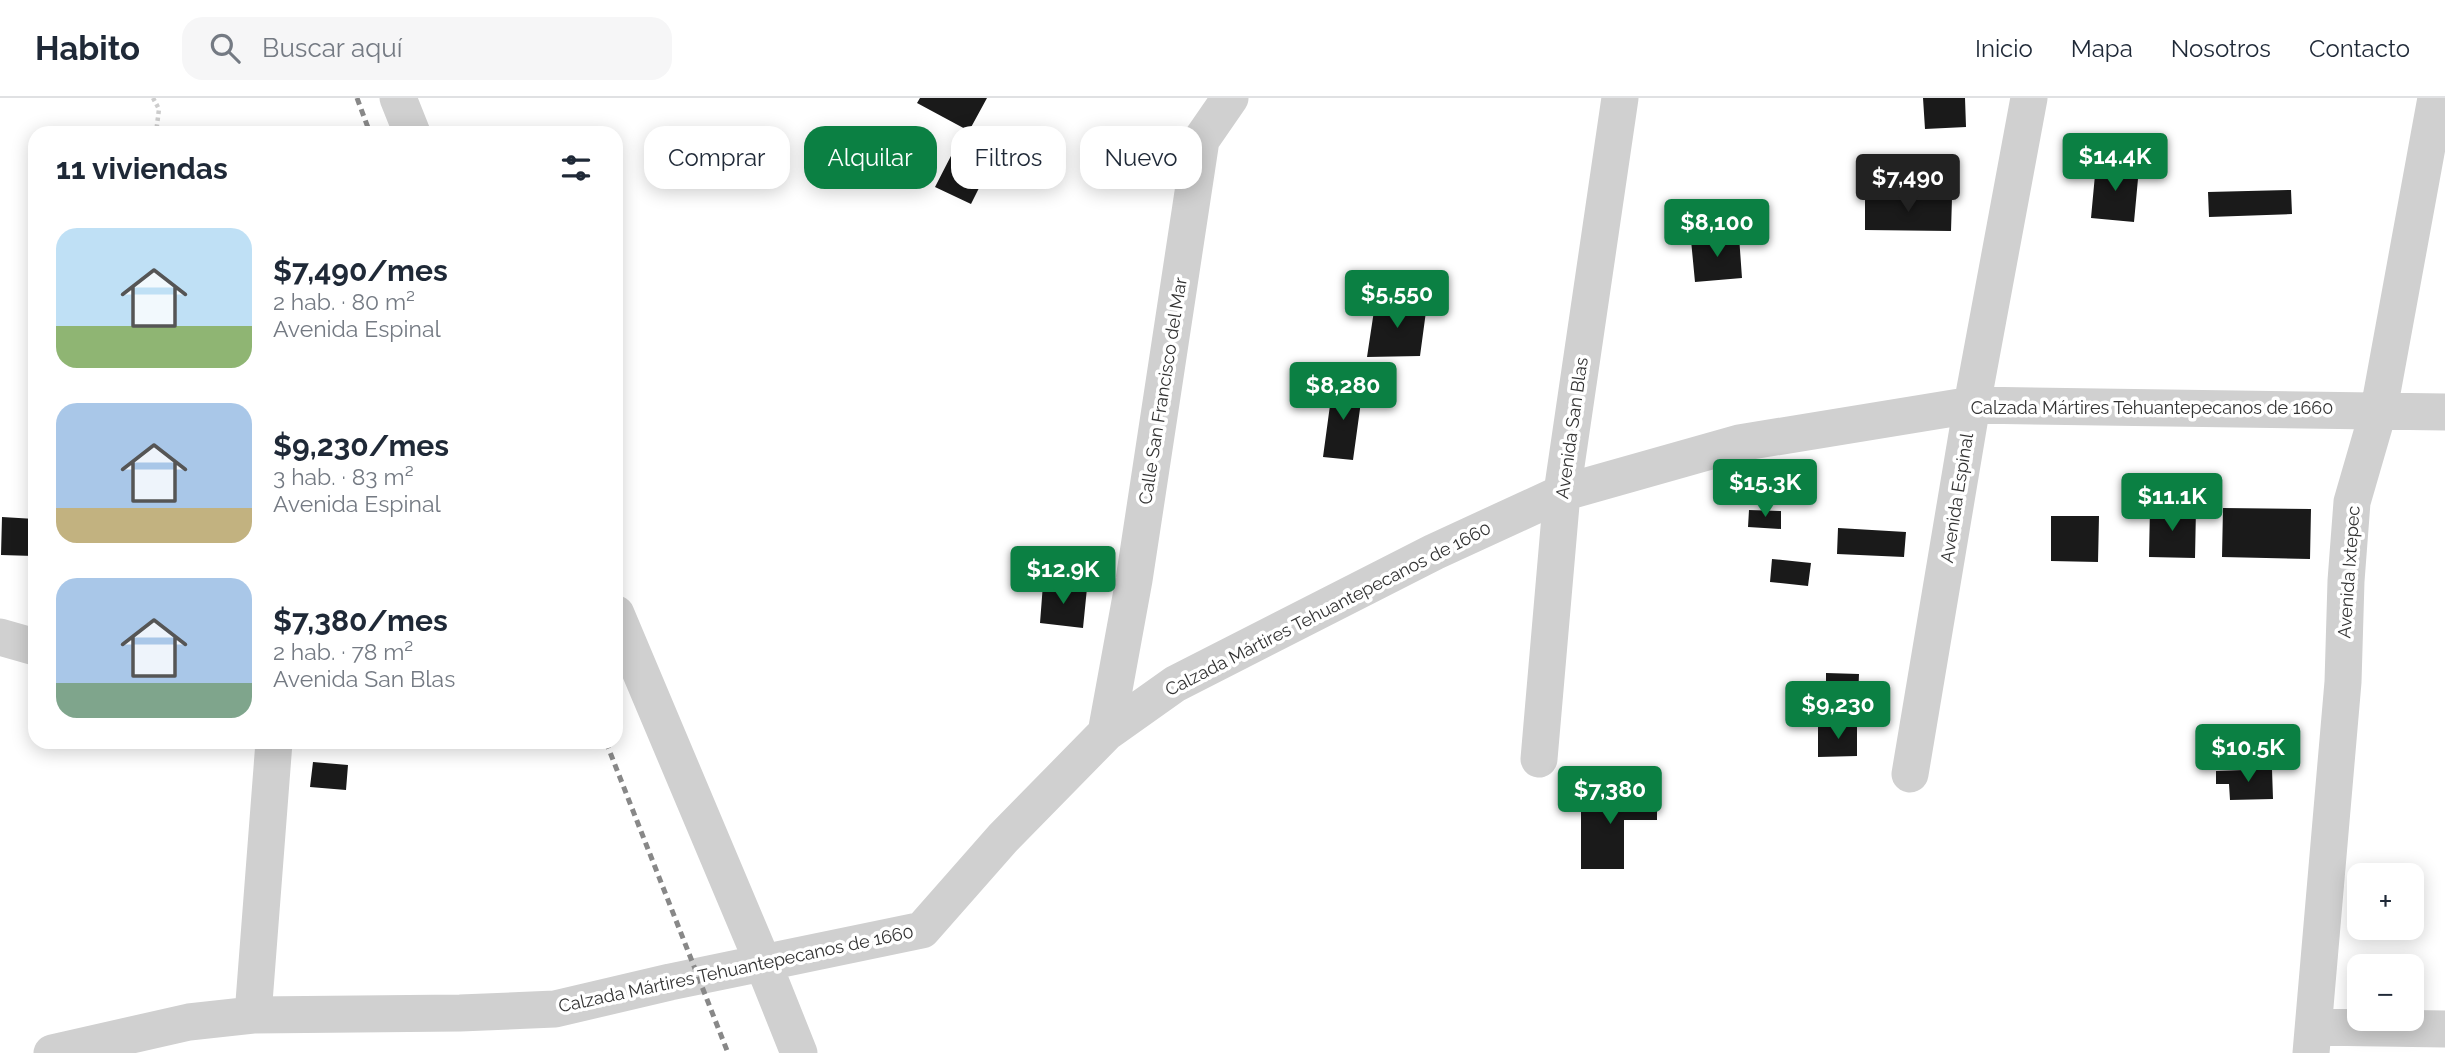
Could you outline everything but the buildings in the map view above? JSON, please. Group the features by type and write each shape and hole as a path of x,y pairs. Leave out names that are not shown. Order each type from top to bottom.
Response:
{"street":[{"path":"398,98 409,126"},
{"name":"Calle San Francisco del Mar","path":"1106,733 1134,580 1201,140 1230,98"},
{"name":"Avenida San Blas","path":"1539,759 1562,493 1620,98"},
{"name":"Avenida Espinal","path":"1910,774 1972,405 2029,98"},
{"name":"Avenida Ixtepec","path":"2312,1040 2343,682 2352,502 2379,410 2436,98"},
{"name":"Calzada Mártires Tehuantepecanos de 1660","path":"52,1053 189,1022 253,1015 460,1013 555,1009 763,962 922,930 1003,838 1106,733 1175,684 1434,552 1562,493 1739,443 1972,405 2445,412"},
{"path":"623,631 799,1053"},
{"path":"0,636 28,645"},
{"path":"253,1015 273,749"},
{"path":"2312,1040 2445,1029"}],"path":[{"path":"153,98 159,109 157,126"}],"railway":[{"path":"357,98 367,126"},
{"path":"609,749 728,1053"}]}
